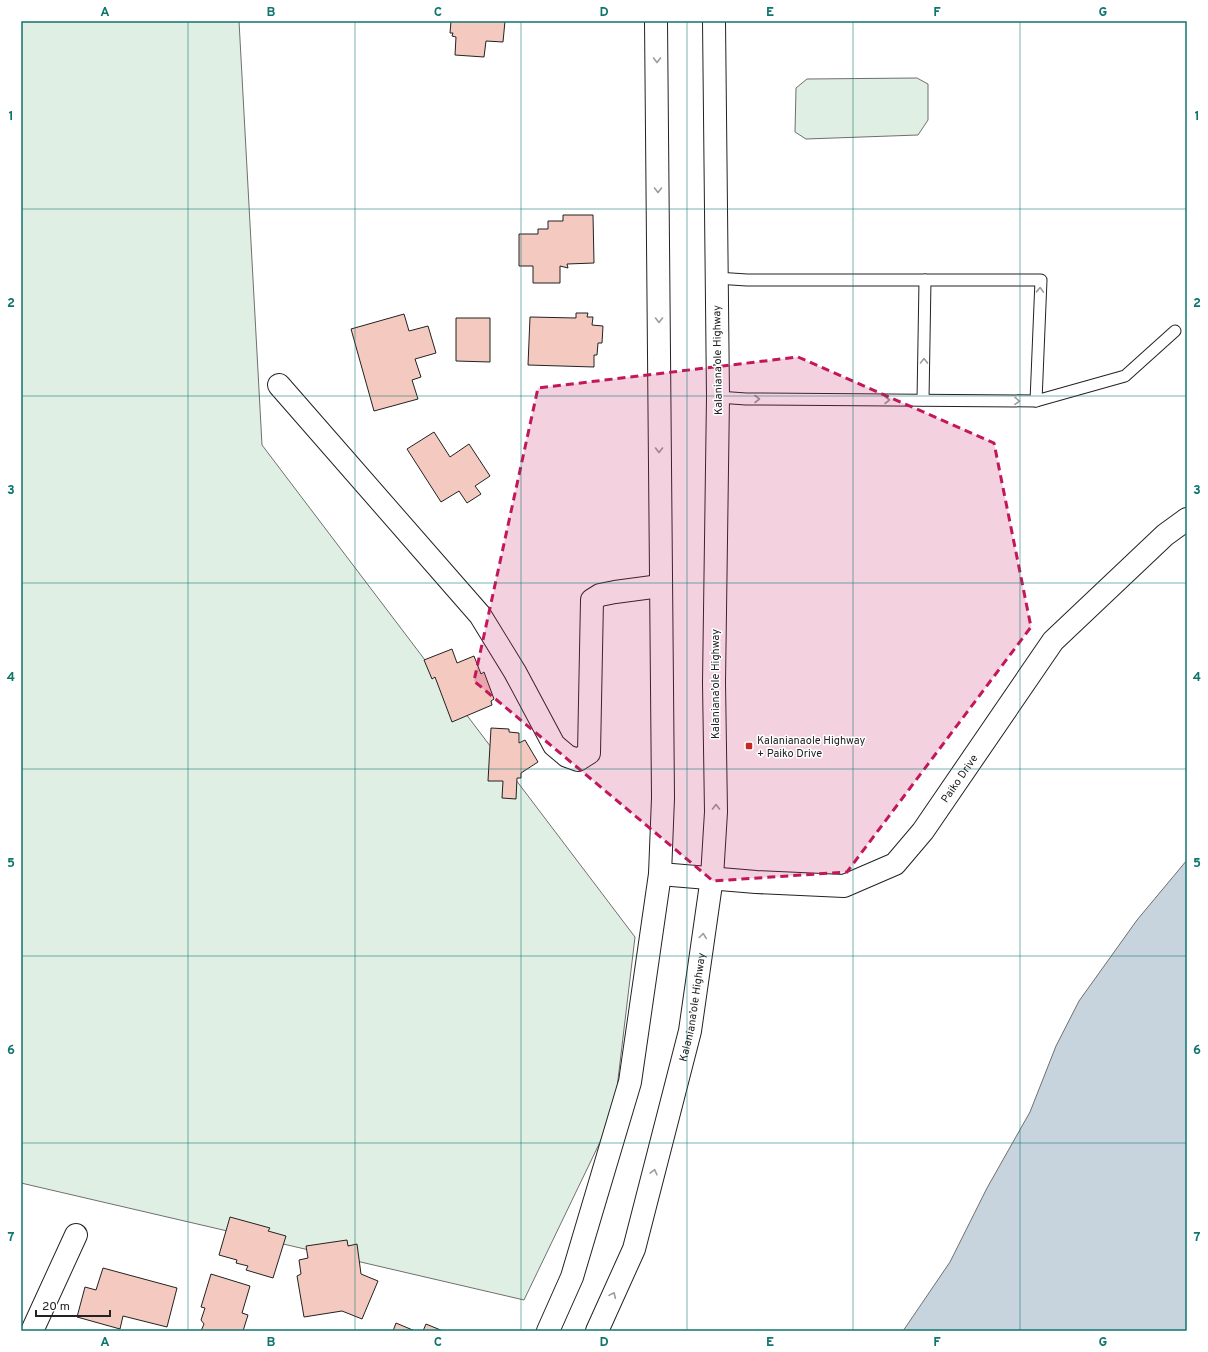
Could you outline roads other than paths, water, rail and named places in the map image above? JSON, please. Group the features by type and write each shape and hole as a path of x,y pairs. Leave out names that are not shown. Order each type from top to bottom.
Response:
{"main road":[{"path":"548,1331 572,1277 630,1082 660,874 663,798 656,21"},
{"name":"Kalaniana’ole Highway","path":"597,1331 634,1249 690,1031 712,877 716,812 714,683 718,398 714,21"},
{"path":"279,385 480,615 514,672 554,745 567,756 578,760 589,753 592,600 600,595 614,592 660,586"},
{"name":"Paiko Drive","path":"660,874 712,877 756,882 844,886 895,864 923,831 1053,641 1166,535 1187,519"},
{"path":"32,1331 76,1235"}],"lane":[{"path":"716,278 755,280 1041,280 1036,401"},
{"path":"923,400 926,280"},
{"path":"718,398 1036,401 1125,376 1175,331"}],"place":[{"name":"Kalanianaole Highway + Paiko Drive","path":"749,746"}]}
